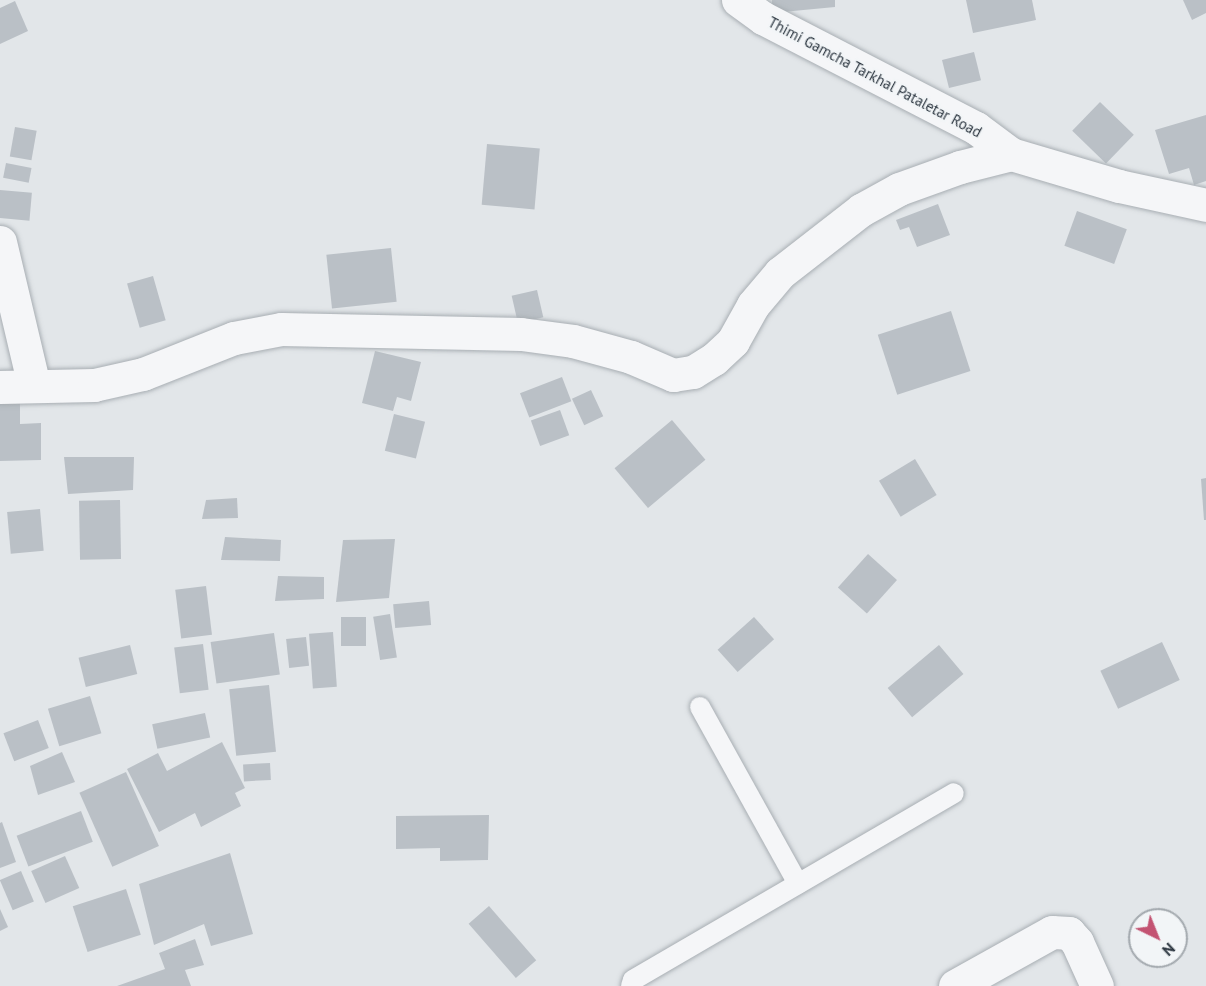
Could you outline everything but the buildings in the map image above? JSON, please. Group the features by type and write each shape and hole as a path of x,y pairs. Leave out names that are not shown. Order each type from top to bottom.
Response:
{"street":[{"name":"Thimi Gamcha Tarkhal Pataletar Road","path":"738,0 763,18 976,128 1011,154"},
{"path":"0,387 94,385 142,374 234,338 281,329 521,334 573,341 631,357 674,375 693,372 733,341 753,305 780,273 861,210 899,189 1011,154 1119,186 1206,205"},
{"path":"0,242 34,386"},
{"path":"955,986 1052,932 1070,933 1077,942 1097,986"}],"lane":[{"path":"700,707 798,884"},
{"path":"631,986 633,980 954,793"}]}
